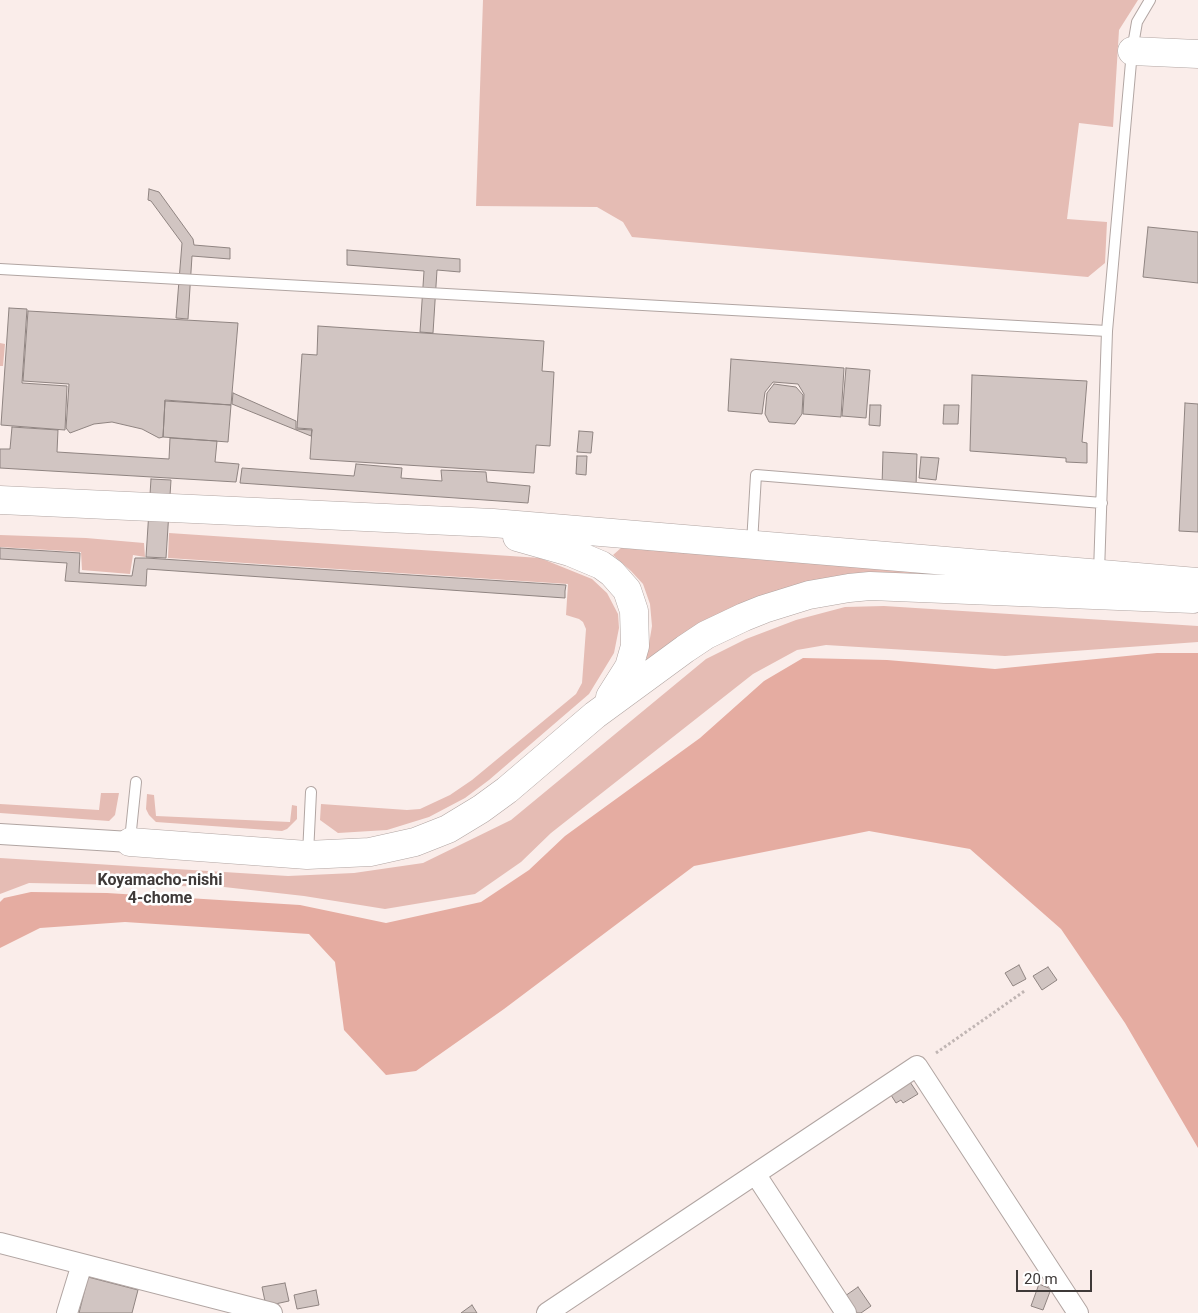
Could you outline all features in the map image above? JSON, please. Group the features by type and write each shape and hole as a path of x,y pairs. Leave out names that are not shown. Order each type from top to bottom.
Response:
{"street":[{"path":"1132,51 1198,54"},
{"path":"0,500 436,520 559,528 752,544 1098,585 1198,599"},
{"path":"436,520 520,538 570,552 601,565 621,582 627,590 634,611 636,635 633,657 624,678 595,716"},
{"path":"0,834 308,855 387,849 415,842 466,820 496,799 595,716 666,662 706,636 758,611 809,596 870,586 1098,585 1198,582"},
{"path":"548,1313 917,1066 1078,1313"},
{"path":"756,1174 846,1313"},
{"path":"0,1243 272,1313"},
{"path":"67,1313 82,1264"}],"lane":[{"path":"1098,585 1107,331 1132,51 1137,22 1150,0"},
{"path":"0,269 1107,331"},
{"path":"752,544 756,475 1102,503"},
{"path":"130,842 136,782"},
{"path":"308,855 311,792"}],"path":[{"path":"917,1066 1026,990"}],"shaded area":[{"path":"483,0 1138,0 1119,30 1113,127 1079,123 1067,219 1107,222 1105,263 1088,277 632,237 623,222 597,207 476,206"},
{"path":"0,343 5,344 3,366 0,366"},
{"path":"169,533 540,558 592,579 607,593 618,614 619,628 614,653 589,694 489,780 465,798 429,817 387,830 338,833 320,820 321,804 407,810 420,809 450,795 472,780 576,694 582,683 586,629 583,622 579,619 566,615 568,584 168,558"},
{"path":"0,535 86,538 144,543 145,557 133,555 130,574 82,570 81,552 0,547"},
{"path":"621,548 1035,578 867,576 650,662 645,657 652,626 650,604 643,584 613,555"},
{"path":"884,606 1198,626 1198,642 1005,656 826,645 797,650 753,674 551,833 521,862 475,894 385,909 304,896 224,887 29,883 0,894 0,858 288,876 354,873 423,863 511,820 706,659 746,639 796,620 845,607"},
{"path":"1157,653 1198,653 1198,1148 1125,1023 1061,929 970,849 869,831 694,866 504,1009 416,1071 386,1075 344,1030 335,962 309,934 125,922 40,928 0,948 0,902 4,898 31,892 107,893 300,905 386,923 481,902 529,870 565,836 700,738 764,681 803,658 887,660 995,669"},
{"path":"101,793 119,793 115,815 109,821 0,813 0,804 99,810"},
{"path":"147,794 154,795 156,816 290,822 292,805 297,806 297,819 287,829 282,831 156,822 146,809"}],"building":[{"path":"149,189 159,192 193,239 194,245 230,248 230,259 192,256 188,319 176,318 182,243 151,201 148,200"},
{"path":"1148,227 1198,232 1198,283 1143,277"},
{"path":"347,250 460,259 460,272 437,270 433,333 420,332 424,271 347,265"},
{"path":"9,308 27,309 22,383 67,386 65,430 1,425"},
{"path":"28,311 238,323 231,405 165,400 163,437 159,438 142,429 112,422 94,424 70,433 66,428 69,384 23,381"},
{"path":"318,326 544,341 542,371 554,372 550,446 536,445 534,473 310,459 312,429 297,428 302,354 317,355"},
{"path":"731,359 844,368 841,417 803,414 804,394 798,384 773,382 765,392 762,414 728,411"},
{"path":"846,368 870,370 866,418 842,416"},
{"path":"972,375 1087,381 1082,442 1087,443 1087,463 1066,462 1066,458 970,451"},
{"path":"774,384 796,387 803,395 802,414 795,424 769,422 765,414 767,393"},
{"path":"233,393 296,421 296,429 312,430 311,436 232,404"},
{"path":"165,401 231,405 228,442 163,437"},
{"path":"1185,403 1198,404 1198,532 1179,531"},
{"path":"870,405 881,405 880,426 869,425"},
{"path":"944,405 959,405 958,424 943,424"},
{"path":"12,427 58,430 57,452 169,459 170,438 217,441 215,462 239,464 236,482 0,468 0,449 10,449"},
{"path":"579,431 593,432 591,453 577,452"},
{"path":"883,452 917,454 916,487 882,486"},
{"path":"577,456 587,456 586,475 576,474"},
{"path":"921,457 939,458 936,480 919,478"},
{"path":"356,464 402,468 401,478 442,481 441,470 486,472 487,482 530,486 528,503 240,483 242,468 354,476"},
{"path":"151,479 171,480 166,558 146,557"},
{"path":"0,548 80,553 79,573 132,576 135,558 146,558 566,585 565,598 147,569 146,586 65,581 67,563 0,559"},
{"path":"1019,965 1026,979 1013,986 1005,973"},
{"path":"1048,967 1057,980 1042,990 1033,976"},
{"path":"910,1082 918,1094 903,1103 901,1100 896,1103 891,1095"},
{"path":"88,1277 138,1290 132,1313 79,1313"},
{"path":"285,1283 289,1301 266,1306 262,1287"},
{"path":"1039,1284 1051,1289 1043,1310 1031,1306"},
{"path":"858,1287 871,1306 861,1313 857,1313 845,1296"},
{"path":"316,1290 319,1305 297,1309 294,1295"},
{"path":"472,1305 477,1313 461,1313"}],"district":[{"name":"Koyamacho-nishi 4-chome","path":"160,890"}]}
